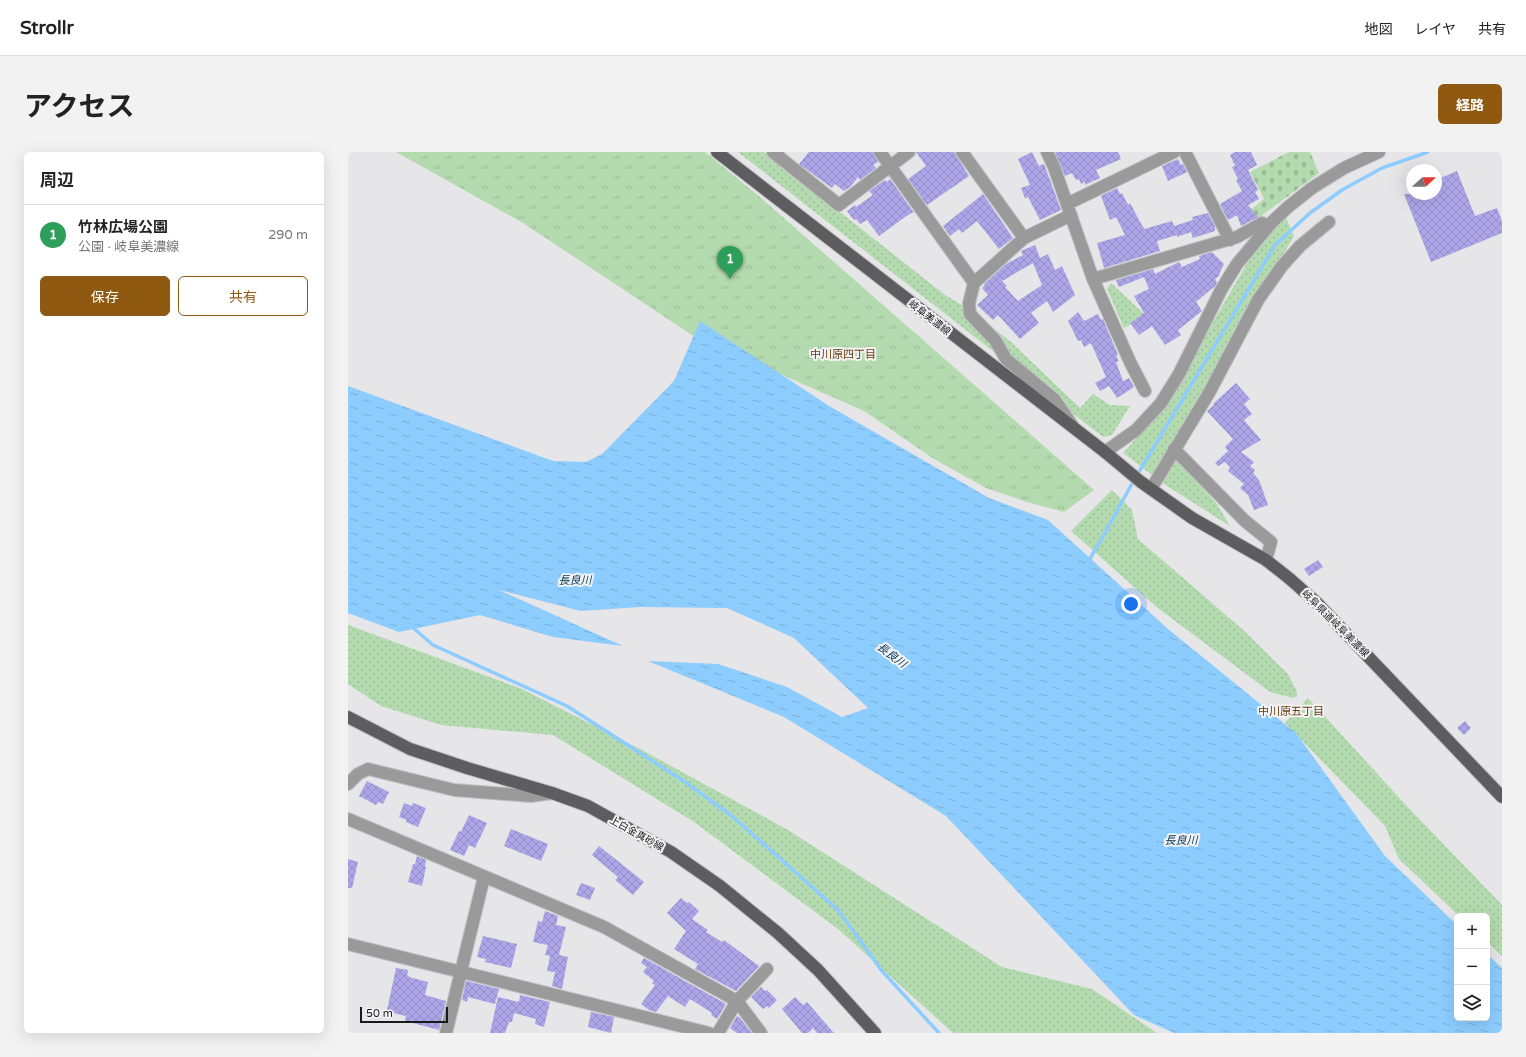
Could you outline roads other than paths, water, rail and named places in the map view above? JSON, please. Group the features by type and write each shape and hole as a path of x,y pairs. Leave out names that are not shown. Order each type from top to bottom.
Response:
{"main road":[{"name":"岐阜美濃線","path":"718,152 1146,485"},
{"name":"岐阜県道岐阜美濃線","path":"1146,485 1192,518 1266,560 1290,578 1317,603 1502,797"},
{"name":"上白金真砂線","path":"348,718 410,749 467,768 552,793 595,810 672,852 720,886 778,932 818,970 875,1033"}],"street":[{"path":"773,152 839,205 909,152"},
{"path":"880,152 974,283"},
{"path":"962,152 1024,238"},
{"path":"1047,152 1069,209 1093,279 1131,364 1145,391"},
{"path":"1076,430 1054,399 1006,359 995,340 970,314 969,303 974,283 1024,238 1069,209 1174,152"},
{"path":"1185,152 1230,240"},
{"path":"1105,452 1136,430 1161,404 1179,374 1221,290 1237,264 1268,226 1288,206 1312,188 1344,168 1378,152"},
{"path":"1146,485 1174,449 1208,393 1258,300 1282,266 1300,246 1329,222"},
{"path":"1093,279 1230,240 1262,223 1268,226"},
{"path":"1174,449 1245,521 1271,542 1266,560"},
{"path":"348,784 358,774 368,769 454,790 531,796 552,793"},
{"path":"348,819 604,927 737,1001 761,1033"},
{"path":"446,1033 484,877"},
{"path":"348,944 708,1033"},
{"path":"718,1033 737,1001 767,969"}],"water":[{"name":"長良川","path":"700,321 829,406 989,498 1048,520 1168,629 1296,733 1385,856 1454,922 1454,1021 1490,1021 1490,957 1502,968 1502,1033 1174,1033 1134,1015 946,816 784,717 648,661 718,664 787,687 842,717 868,708 794,638 727,608 640,607 581,611 499,590 623,646 553,637 480,615 399,632 348,613 348,386 553,461 586,462 602,454 674,381"}],"waterway":[{"path":"1137,475 1275,245 1310,213 1342,190 1382,168 1428,152"},
{"path":"1088,562 1134,480"},
{"path":"411,626 433,645 567,706 685,782 733,817 838,910 882,971 939,1033"}],"place":[{"name":"竹林広場公園","path":"730,279"}],"district":[{"name":"中川原四丁目","path":"843,354"},
{"name":"中川原五丁目","path":"1291,711"}]}
